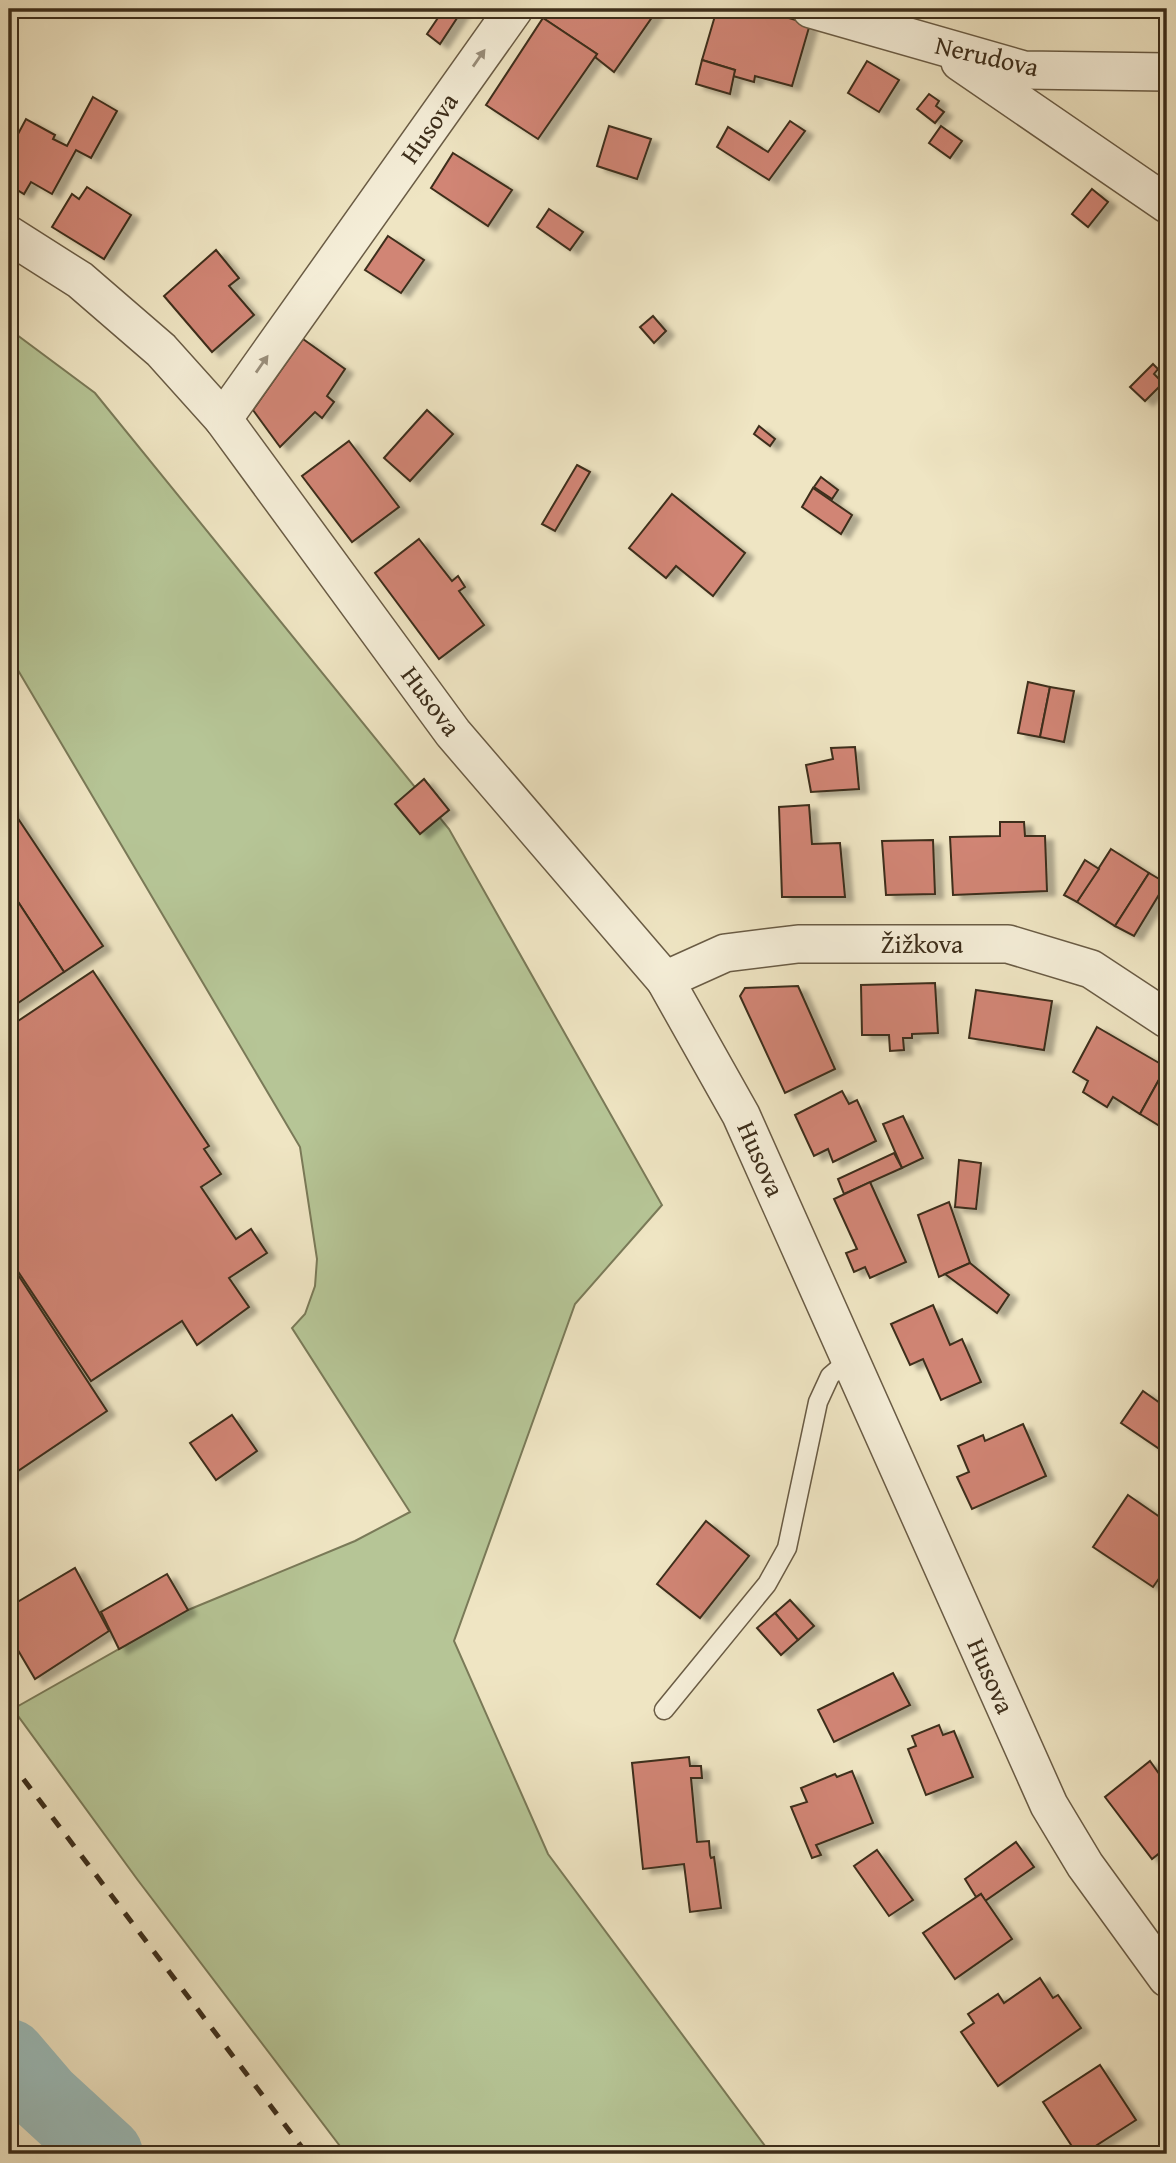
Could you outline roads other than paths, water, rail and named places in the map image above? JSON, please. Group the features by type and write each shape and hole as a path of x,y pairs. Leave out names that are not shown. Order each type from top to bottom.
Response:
{"street":[{"name":"Husova","path":"223,419 513,9"},
{"name":"Nerudova","path":"811,9 1024,70 1167,72"},
{"path":"934,45 1167,204"},
{"name":"Husova","path":"9,235 80,280 162,350 223,419 453,733 666,980 741,1115 1049,1805 1085,1865 1167,1978"},
{"name":"Žižkova","path":"666,980 725,953 798,944 1008,944 1091,969 1167,1019"}],"lane":[{"path":"664,1710 767,1584 787,1548 818,1402 830,1376 850,1359"}],"waterway":[{"path":"9,2056 45,2098 106,2154"}],"railway":[{"path":"9,1760 307,2154"}]}
